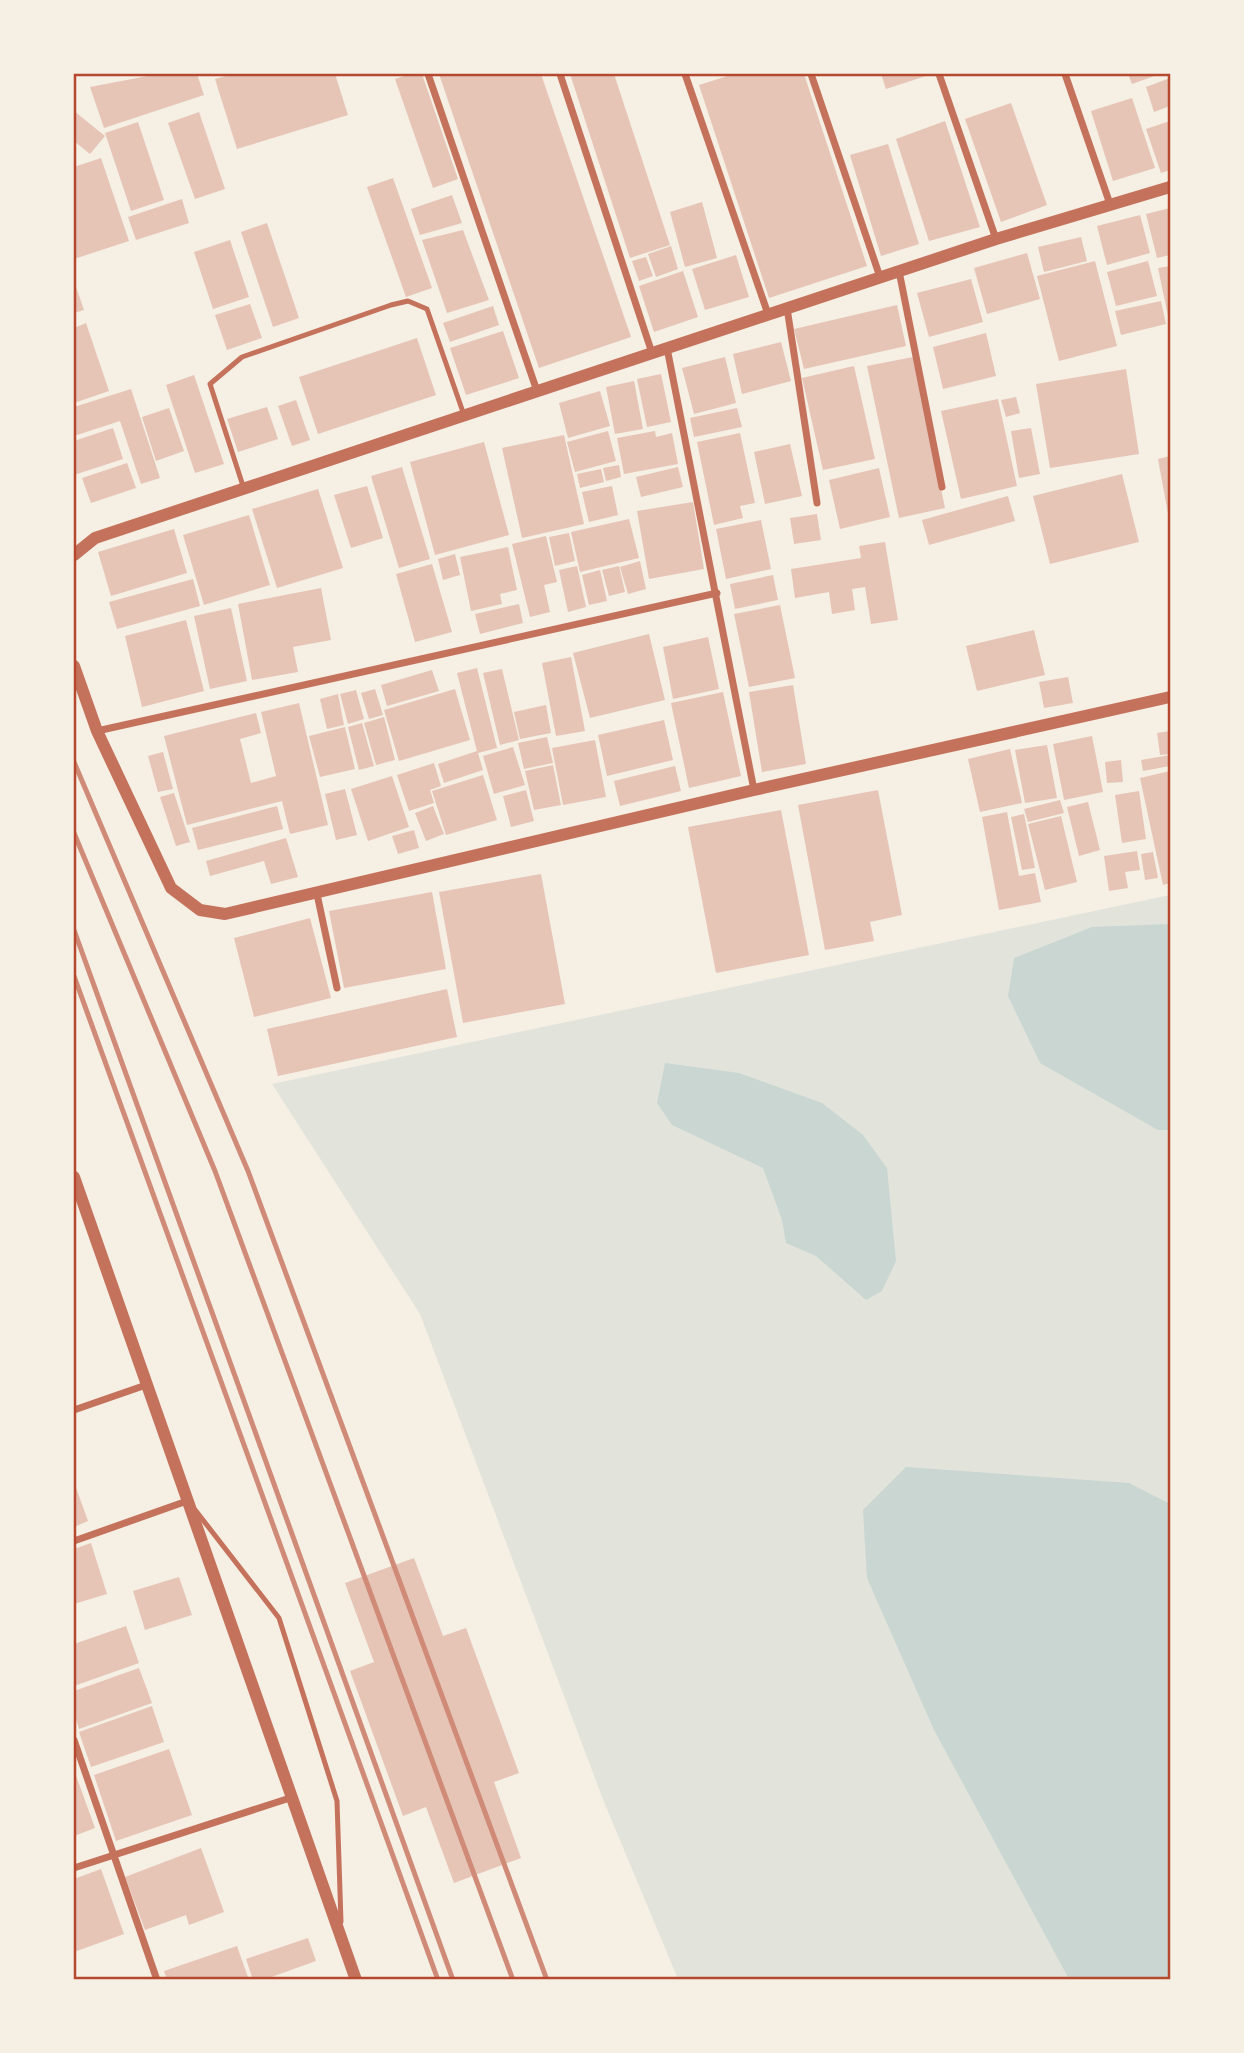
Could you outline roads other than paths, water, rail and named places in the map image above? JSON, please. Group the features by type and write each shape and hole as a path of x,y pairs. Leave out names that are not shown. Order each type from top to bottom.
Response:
{"street":[{"path":"428,74 537,391"},
{"path":"560,74 652,353"},
{"path":"685,74 768,314"},
{"path":"811,74 880,277"},
{"path":"939,74 996,239"},
{"path":"1065,74 1110,204"},
{"path":"74,555 95,538 996,239 1171,187"},
{"path":"899,271 942,487"},
{"path":"787,308 817,503"},
{"path":"667,348 754,790"},
{"path":"97,731 717,593"},
{"path":"74,666 97,731 171,888 200,910 225,914 754,790 1171,697"},
{"path":"317,894 337,988"},
{"path":"74,1177 356,1979"},
{"path":"74,1410 146,1385"},
{"path":"74,1541 187,1501"},
{"path":"74,1740 157,1979"},
{"path":"74,1868 112,1853 294,1797"}],"lane":[{"path":"244,489 211,384 242,357 380,309 408,301 427,309 464,415"},
{"path":"187,1501 279,1618 337,1801 341,1931"}],"railway":[{"path":"74,762 248,1171 547,1980"},
{"path":"74,833 215,1171 513,1980"},
{"path":"74,930 453,1980"},
{"path":"74,976 438,1980"}]}
